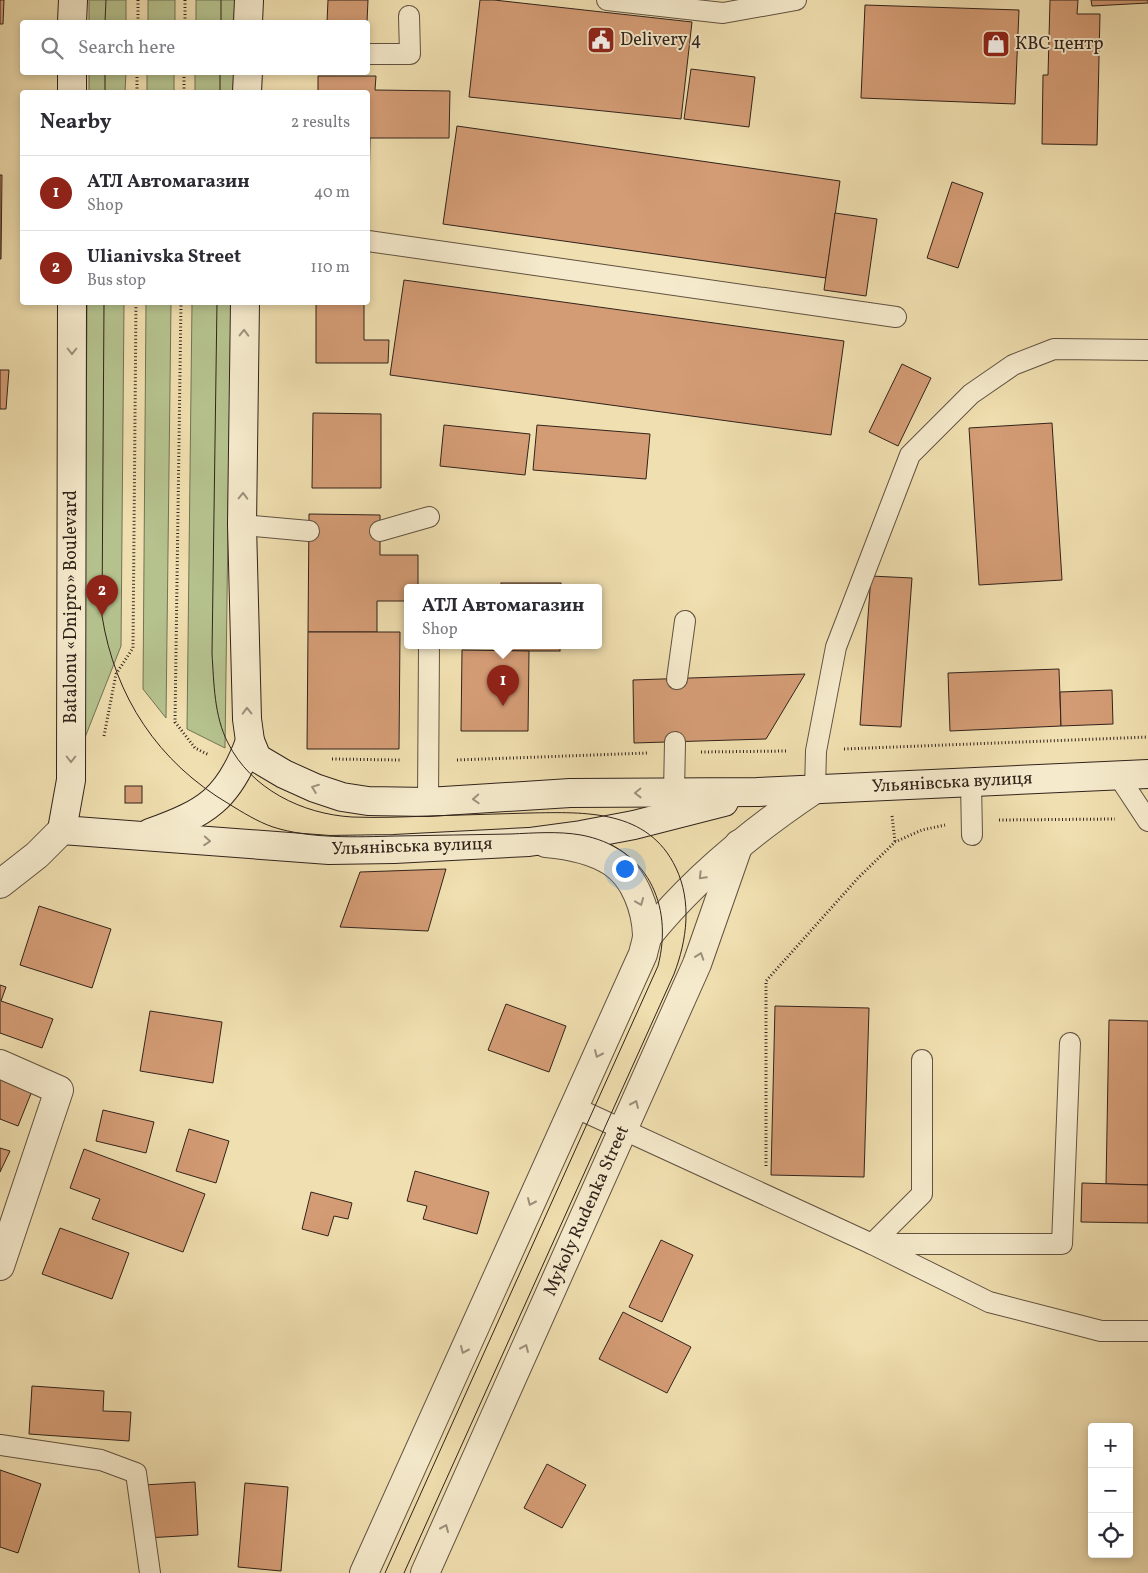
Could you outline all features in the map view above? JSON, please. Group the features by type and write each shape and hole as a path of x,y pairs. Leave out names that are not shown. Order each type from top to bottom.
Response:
{"street":[{"path":"72,0 72,20"},
{"path":"248,20 249,0"},
{"path":"72,75 72,90"},
{"path":"248,75 248,90"},
{"name":"Batalonu «Dnipro» Boulevard","path":"62,830 71,780 72,305"},
{"path":"141,836 176,824 200,812 218,798 254,750 247,720 242,525 245,305"},
{"name":"Ульянівська вулиця","path":"254,750 284,774 315,788 342,797 368,801 428,802 570,793 815,790 1148,774"},
{"path":"647,937 684,894 710,869 774,817 815,790"},
{"name":"Ульянівська вулиця","path":"62,830 329,850 394,849 529,842 634,825 757,792"},
{"path":"0,883 38,855 62,830"},
{"path":"364,1573 574,1107 642,954 647,937 643,906 630,881 612,862 590,851 567,845 529,842"},
{"name":"Mykoly Rudenka Street","path":"425,1573 697,964 739,844"},
{"path":"0,1064 59,1090 0,1266"}],"lane":[{"path":"607,0 723,13 796,0"},
{"path":"370,54 410,54 409,16"},
{"path":"370,241 896,317"},
{"path":"815,790 816,750 836,647 910,455 971,394 1013,365 1054,349 1148,350"},
{"path":"380,531 429,517"},
{"path":"242,525 309,531"},
{"path":"676,679 685,621"},
{"path":"428,802 429,649"},
{"path":"674,792 675,747"},
{"path":"1117,774 1147,820"},
{"path":"971,783 971,828"},
{"path":"872,1244 1062,1244 1070,1043"},
{"path":"872,1244 922,1194 922,1060"},
{"path":"574,1107 766,1194 989,1302 1101,1331 1148,1331"},
{"path":"0,1445 100,1460 136,1473 150,1573"}],"path":[{"path":"138,0 138,20"},
{"path":"185,0 185,20"},
{"path":"137,90 138,75"},
{"path":"184,75 184,90"},
{"path":"102,742 106,733 116,674 133,648 136,305"},
{"path":"181,305 175,722 195,748 210,756"},
{"path":"324,758 429,761 675,747 816,750 1148,737"},
{"path":"766,1194 766,981 858,878 896,842 922,830 1147,820"}],"green space":[{"path":"89,0 126,0 126,20 89,20"},
{"path":"148,0 175,0 175,20 148,20"},
{"path":"196,0 235,0 235,20 196,20"},
{"path":"89,75 126,75 125,90 89,90"},
{"path":"147,75 174,75 174,90 147,90"},
{"path":"195,75 234,75 234,90 195,90"},
{"path":"87,305 124,305 121,646 84,740"},
{"path":"146,305 171,305 166,718 143,689"},
{"path":"192,305 231,305 225,748 187,729"}],"building":[{"path":"0,0 4,0 3,24 0,24"},
{"path":"328,0 368,0 367,20 327,20"},
{"path":"480,0 692,22 681,119 469,97"},
{"path":"1050,0 1078,0 1077,14 1100,14 1097,145 1042,144 1043,75 1048,75"},
{"path":"1091,0 1148,0 1148,3 1092,6"},
{"path":"865,5 1019,10 1015,104 861,98"},
{"path":"691,69 755,77 749,127 684,119"},
{"path":"318,76 376,76 375,90 450,91 449,138 370,138 370,90 318,90"},
{"path":"457,126 840,181 826,278 443,224"},
{"path":"0,175 2,175 1,259 0,259"},
{"path":"952,182 983,193 958,268 927,258"},
{"path":"835,213 877,219 866,296 824,290"},
{"path":"404,280 844,341 831,435 390,375"},
{"path":"316,305 364,305 364,340 389,340 388,363 316,363"},
{"path":"902,364 931,378 898,446 869,432"},
{"path":"0,370 9,370 6,409 0,409"},
{"path":"313,413 381,414 381,488 312,488"},
{"path":"1052,423 1062,580 979,585 969,428"},
{"path":"444,425 530,434 525,475 440,466"},
{"path":"537,425 650,434 646,479 533,470"},
{"path":"309,514 380,515 380,555 418,555 418,584 404,584 404,601 377,601 377,632 308,632"},
{"path":"871,576 912,578 901,727 860,725"},
{"path":"501,583 561,583 561,584"},
{"path":"308,632 400,632 399,749 307,749"},
{"path":"501,649 560,649 560,651 501,651"},
{"path":"462,650 529,651 528,731 461,731"},
{"path":"1059,669 1061,726 950,731 948,673"},
{"path":"805,674 766,739 634,743 633,680"},
{"path":"1112,690 1113,724 1061,726 1060,692"},
{"path":"125,786 142,786 142,803 125,803"},
{"path":"446,869 428,931 340,927 360,872"},
{"path":"39,906 111,929 92,988 20,965"},
{"path":"0,985 6,987 1,1001 53,1019 42,1048 0,1033"},
{"path":"506,1004 566,1026 549,1072 488,1050"},
{"path":"775,1006 869,1008 864,1177 771,1175"},
{"path":"150,1011 222,1022 213,1083 140,1071"},
{"path":"1109,1020 1148,1021 1148,1185 1106,1184"},
{"path":"0,1078 32,1091 18,1126 0,1119"},
{"path":"103,1110 154,1122 146,1153 96,1141"},
{"path":"189,1129 229,1141 216,1183 176,1171"},
{"path":"0,1148 10,1151 0,1172"},
{"path":"84,1149 205,1194 183,1252 92,1219 100,1199 70,1188"},
{"path":"415,1171 489,1192 477,1234 423,1219 427,1206 407,1201"},
{"path":"1082,1183 1148,1185 1148,1223 1081,1222"},
{"path":"311,1192 352,1203 348,1219 334,1216 328,1236 302,1229"},
{"path":"60,1228 129,1253 112,1299 42,1274"},
{"path":"661,1240 693,1255 662,1322 629,1307"},
{"path":"623,1312 691,1347 667,1393 599,1359"},
{"path":"32,1386 104,1391 103,1411 131,1412 129,1441 29,1434"},
{"path":"547,1464 586,1485 562,1528 524,1508"},
{"path":"0,1470 41,1484 18,1553 0,1547"},
{"path":"195,1482 198,1535 146,1538 143,1485"},
{"path":"245,1483 288,1487 281,1571 238,1567"}],"tram line":[{"path":"105,20 106,0"},
{"path":"221,0 221,20"},
{"path":"105,75 105,90"},
{"path":"220,75 220,90"},
{"path":"104,305 102,616 108,646 117,674 129,700 144,725 161,747 181,768 204,787 229,804 273,827 302,834 366,837 546,833 581,835 604,842 623,852 638,865 650,882 658,900 662,921 662,943 658,966 385,1573"},
{"path":"217,305 212,654 217,711 223,733 238,759 250,774 280,796 315,811 333,815 380,817 572,813 593,814 613,818 632,824 649,834 664,849 676,868 684,894 686,908 685,934 674,974 404,1573"}],"place":[{"name":"Delivery 4","path":"601,40"},
{"name":"КВС центр","path":"996,44"},
{"name":"Ulianivska Street","path":"102,616"},
{"name":"АТЛ Автомагазин","path":"503,706"}]}
